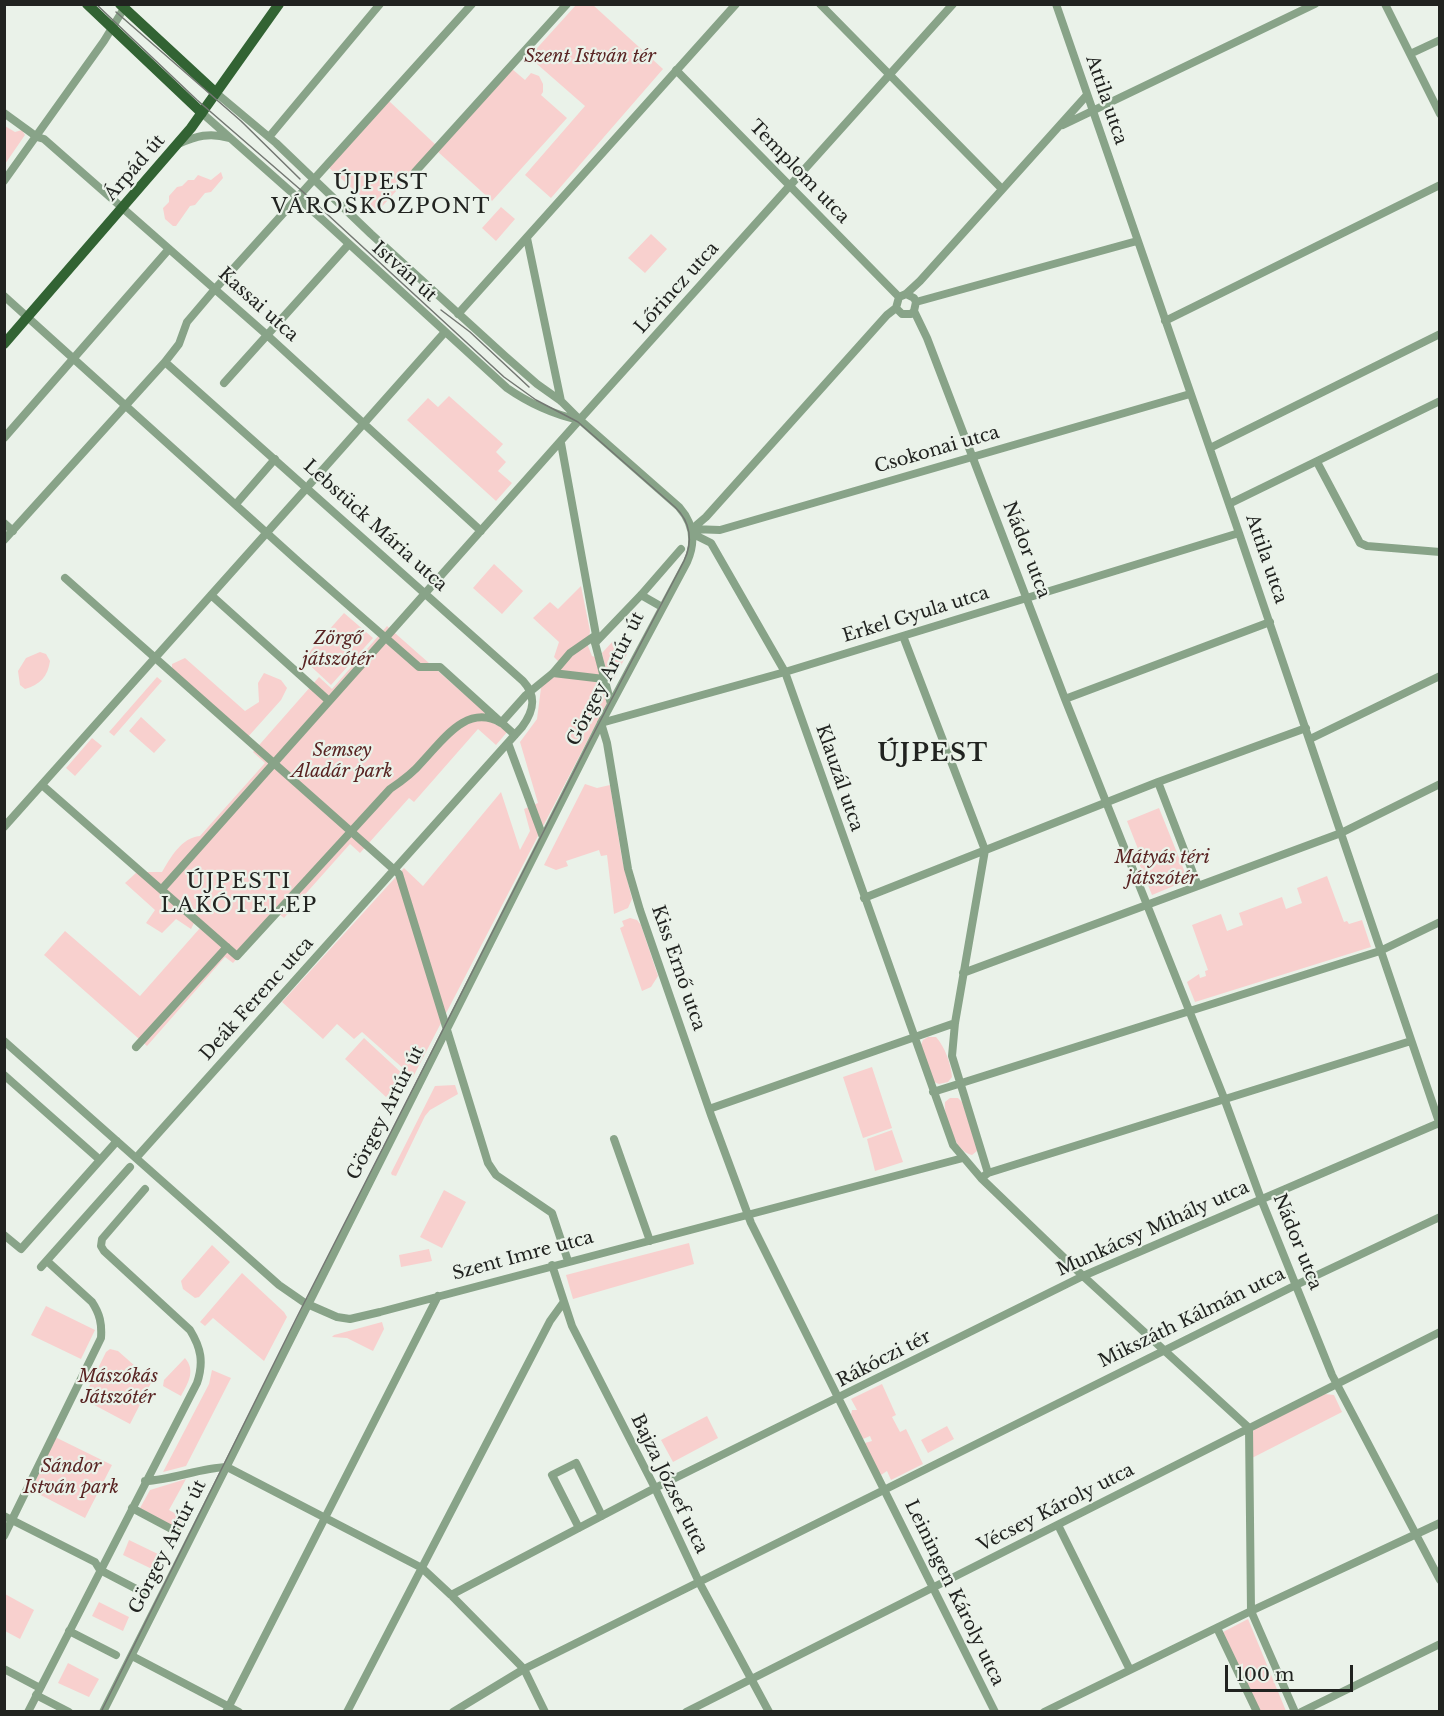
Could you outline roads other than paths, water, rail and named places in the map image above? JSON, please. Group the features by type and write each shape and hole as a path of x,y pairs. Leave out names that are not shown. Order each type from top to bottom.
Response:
{"main road":[{"name":"István út","path":"87,4 202,113"},
{"name":"István út","path":"123,6 215,92"},
{"name":"Árpád út","path":"4,344 202,113 274,7"}],"street":[{"path":"269,137 380,4"},
{"path":"4,540 165,362 179,344 188,322 215,289 472,4"},
{"path":"414,172 567,4"},
{"path":"458,314 736,4"},
{"path":"820,4 1002,189"},
{"name":"Lőrincz utca","path":"162,889 953,4"},
{"name":"Attila utca","path":"1056,4 1270,622 1439,1124"},
{"path":"1060,127 1315,4"},
{"path":"1385,4 1440,114"},
{"path":"4,181 112,28 123,6"},
{"path":"1410,54 1440,40"},
{"name":"Templom utca","path":"676,70 903,296"},
{"name":"István út","path":"215,92 315,179 364,228 458,314 537,384 561,401 680,507 692,531"},
{"path":"720,530 713,534 711,543 692,531 1087,95"},
{"name":"Kassai utca","path":"4,113 44,139 267,335 481,531"},
{"name":"István út","path":"202,113 507,388 522,399 559,416 580,420"},
{"path":"177,144 205,134 233,139"},
{"path":"1165,321 1440,185"},
{"path":"527,238 561,401"},
{"path":"896,308 902,314 911,314 915,306 1137,241"},
{"path":"224,383 349,244"},
{"path":"4,438 169,249"},
{"path":"4,296 419,667 440,667 515,735"},
{"name":"Nádor utca","path":"903,296 914,298 927,338 1065,699 1336,1384 1440,1580"},
{"path":"4,827 445,332"},
{"path":"1210,448 1440,334"},
{"name":"Lebstück Mária utca","path":"165,362 523,681 530,691"},
{"name":"Csokonai utca","path":"692,531 720,530 1190,394"},
{"path":"1229,504 1440,401"},
{"path":"561,443 595,640 611,704"},
{"path":"236,504 275,459"},
{"path":"1317,462 1360,543 1367,546 1440,552"},
{"path":"4,523 13,531"},
{"name":"Görgey Artúr út","path":"103,1712 446,1028 601,723 689,558 692,531"},
{"name":"Erkel Gyula utca","path":"601,723 785,672 1239,533"},
{"name":"Klauzál utca","path":"711,543 785,672 953,1145 963,1158 985,1175 1030,1225 1083,1276 1162,1351 1249,1428"},
{"path":"501,723 530,691 554,673 570,653 595,640 641,595 681,549"},
{"path":"65,578 399,874 488,1163 493,1172 552,1213 568,1261"},
{"path":"211,595 329,701"},
{"path":"641,595 662,607"},
{"path":"1065,699 1270,622"},
{"path":"903,636 985,850 963,973 952,1056 985,1175 1411,1041"},
{"path":"554,673 604,679"},
{"path":"1310,740 1440,676"},
{"name":"Deák Ferenc utca","path":"136,1158 522,727 532,712 530,691"},
{"path":"42,784 237,956 390,789 406,778 457,726 469,720 485,717 491,717 501,723"},
{"name":"Kiss Ernő utca","path":"601,723 607,743 628,869 640,910 748,1216"},
{"path":"864,898 1158,782 1306,728"},
{"path":"508,743 543,837"},
{"path":"1158,782 1198,886"},
{"path":"963,973 1341,833 1440,784"},
{"path":"933,1092 1380,951 1440,922"},
{"path":"136,1047 227,947"},
{"path":"709,1109 955,1023"},
{"name":"Szent Imre utca","path":"4,1041 279,1285 308,1304 337,1317 350,1318 438,1296 963,1158"},
{"path":"4,1075 100,1160"},
{"name":"Munkácsy Mihály utca","path":"950,1344 1083,1276 1439,1124"},
{"path":"614,1139 650,1241"},
{"path":"4,1235 21,1249 117,1141"},
{"path":"4,1536 9,1518 101,1338 100,1319 92,1302 44,1264 130,1167"},
{"path":"28,1712 197,1383 202,1360 199,1345 190,1330 101,1246 102,1239 145,1189"},
{"path":"451,1594 655,1488 837,1398 748,1216"},
{"name":"Mikszáth Kálmán utca","path":"884,1490 1440,1216"},
{"name":"Bajza József utca","path":"552,1265 572,1326 655,1488 699,1582 769,1712"},
{"path":"228,1709 438,1296"},
{"path":"347,1712 550,1321 563,1303"},
{"name":"Vécsey Károly utca","path":"686,1712 1440,1332"},
{"name":"Rákóczi tér","path":"884,1490 837,1398 950,1344"},
{"path":"1249,1428 1251,1611 1295,1712"},
{"path":"579,1528 552,1475 576,1463 602,1516"},
{"path":"145,1482 211,1467 227,1467 422,1568 451,1594 524,1669 545,1712"},
{"path":"453,1712 524,1669 884,1490"},
{"name":"Leiningen Károly utca","path":"884,1490 995,1712"},
{"path":"132,1508 177,1532"},
{"path":"9,1518 95,1562 100,1570 146,1594"},
{"path":"1044,1712 1251,1611 1440,1523"},
{"path":"1058,1525 1130,1670"},
{"path":"1217,1628 1257,1712"},
{"path":"69,1631 116,1655"},
{"path":"1301,1712 1440,1644"},
{"path":"132,1656 228,1709 239,1712"},
{"path":"4,1669 69,1712"}],"tram line":[{"path":"96,4 197,100 302,191 504,377 536,400 578,422 675,507 684,519 689,532 689,547 684,561 585,750 297,1317 101,1712"},
{"path":"116,12 241,121 300,179"},
{"path":"441,310 470,332 529,387"}],"district":[{"name":"ÚJPEST VÁROSKÖZPONT","path":"381,195"},
{"name":"ÚJPEST","path":"933,754"},
{"name":"ÚJPESTI LAKÓTELEP","path":"239,894"}],"park label":[{"name":"Szent István tér","path":"590,57"},
{"name":"Zörgő játszótér","path":"338,649"},
{"name":"Semsey Aladár park","path":"342,762"},
{"name":"Mátyás téri játszótér","path":"1162,868"},
{"name":"Mászókás Játszótér","path":"118,1387"},
{"name":"Sándor István park","path":"71,1477"}]}
